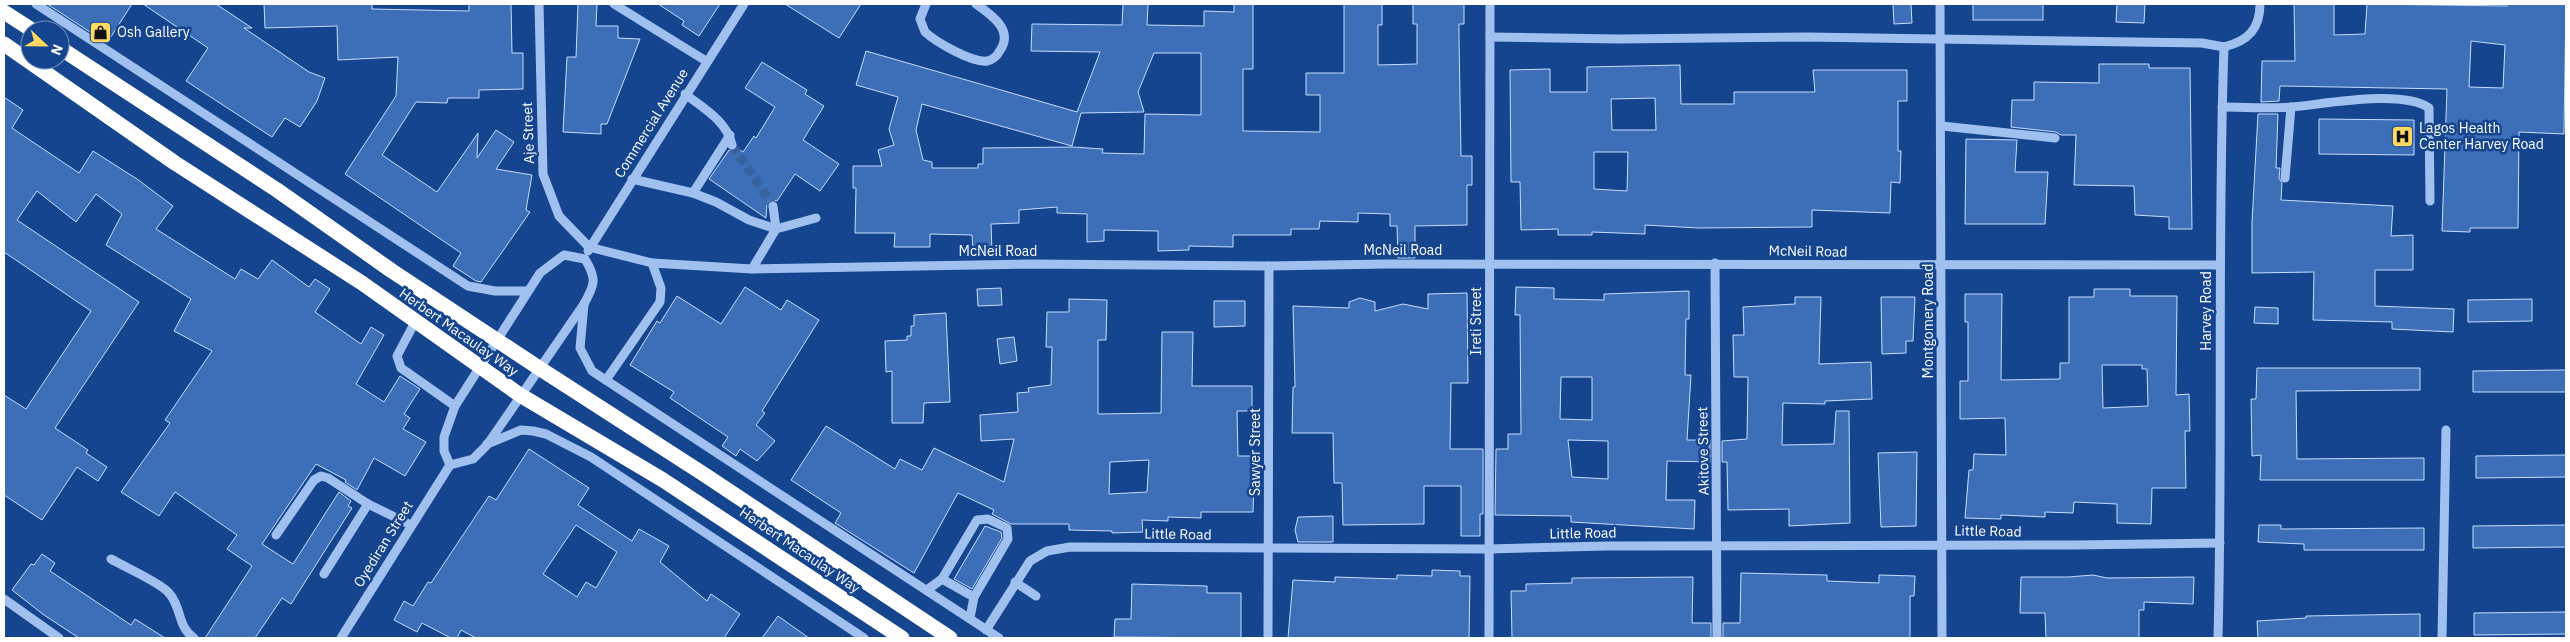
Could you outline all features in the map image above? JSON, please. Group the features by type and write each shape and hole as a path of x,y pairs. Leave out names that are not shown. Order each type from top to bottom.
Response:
{"highway":[{"path":"4,12 20,22"},
{"name":"Herbert Macaulay Way","path":"4,44 175,163 362,283 520,395 663,480 902,638"},
{"name":"Herbert Macaulay Way","path":"70,55 277,190 392,271 538,368 705,475 950,638"}],"street":[{"path":"36,4 468,286 495,291 527,291"},
{"name":"Aje Street","path":"539,4 543,174 559,216 589,247"},
{"path":"614,4 706,61"},
{"name":"Commercial Avenue","path":"585,259 589,247 744,4"},
{"path":"926,4 920,20 925,32 975,60 989,61 1004,46 1004,32 997,19 976,4"},
{"name":"Ireti Street","path":"1489,638 1490,4"},
{"name":"Montgomery Road","path":"1940,4 1942,126 1942,638"},
{"path":"1490,37 1940,38 2202,43 2224,47 2240,43 2251,35 2260,4"},
{"name":"Harvey Road","path":"2218,638 2220,543 2219,264 2224,47"},
{"path":"686,94 712,115 731,140 693,193"},
{"path":"2222,106 2291,107 2338,100 2421,102 2429,108 2430,200"},
{"path":"2284,178 2291,107"},
{"path":"1942,126 2055,138"},
{"path":"632,179 693,193 716,202 749,220 776,229 816,218"},
{"path":"752,268 776,229 774,206"},
{"name":"McNeil Road","path":"589,247 630,260 652,263 752,268 1020,264 1269,266 1490,264 2219,264"},
{"path":"564,255 585,259 594,274 593,287 584,304 487,444 473,459 450,465 444,451 444,437 455,406 481,368 527,291 540,273 564,255"},
{"path":"606,380 660,302 661,288 652,263"},
{"name":"Akitove Street","path":"1715,264 1717,638"},
{"name":"Sawyer Street","path":"1268,638 1269,266"},
{"path":"584,304 580,348 592,371 999,638"},
{"path":"415,322 397,356 401,368 455,406"},
{"path":"487,444 521,430 546,434 591,457 864,638"},
{"path":"2442,638 2446,430"},
{"name":"Oyediran Street","path":"341,638 450,465"},
{"path":"276,535 314,480 321,476 328,478 368,504 412,525"},
{"path":"324,574 368,504"},
{"path":"927,590 942,578 977,520 988,519 1007,528 1008,539 974,597 970,618"},
{"name":"Little Road","path":"986,630 1030,561 1047,551 1070,547 1488,549 1718,545 2220,543"},
{"path":"111,559 168,592 175,602 182,628 194,638"},
{"path":"942,578 974,597"},
{"path":"1015,582 1036,596"},
{"path":"4,599 59,638"}],"building":[{"name":"Osh Gallery","path":"47,4 132,4 107,43"},
{"path":"143,4 216,4 252,28 244,28 309,72 325,78 317,101 300,127 285,118 272,137 186,81 208,48"},
{"path":"264,4 372,4 372,9 469,11 469,4 511,4 512,53 523,53 523,89 479,90 479,98 448,98 447,103 416,102 382,155 437,192 478,133 477,158 496,130 514,142 496,169 532,175 526,210 530,212 481,282 476,281 453,266 461,253 345,174 396,96 398,57 338,60 337,26 265,28"},
{"path":"578,4 597,4 596,26 618,26 618,38 640,39 607,124 601,124 601,134 563,132 567,57 576,57"},
{"path":"658,4 720,4 699,36 682,25 684,21"},
{"path":"785,4 861,4 839,38"},
{"path":"1123,4 1148,4 1147,25 1204,26 1204,11 1234,12 1234,4 1253,4 1253,69 1243,69 1243,131 1320,132 1320,95 1306,95 1306,73 1344,73 1344,4 1382,4 1382,25 1378,25 1378,65 1417,64 1417,24 1413,24 1413,4 1464,4 1464,24 1459,24 1461,156 1472,156 1472,185 1467,185 1467,225 1415,226 1415,258 1398,258 1397,226 1390,226 1390,214 1358,213 1358,222 1320,221 1319,229 1291,229 1291,235 1233,235 1233,247 1189,246 1189,250 1158,251 1158,231 1104,230 1104,241 1087,242 1087,214 1057,213 1057,207 1019,210 1019,223 991,224 992,252 973,253 972,235 930,234 930,247 894,247 895,233 855,233 856,188 853,188 853,166 882,166 878,150 894,145 889,129 898,97 856,85 866,51 1077,112 1100,52 1031,51 1032,24 1122,25","holes":["1154,53 1201,53 1201,115 1145,114 1144,154 1102,153 1103,149 1073,147 983,148 983,164 978,164 978,168 932,168 932,162 923,160 916,130 922,104 1072,146 1081,113 1144,112 1138,92"]},
{"path":"1893,4 1911,4 1912,23 1894,24"},
{"path":"1973,4 2043,4 2043,20 1973,20"},
{"path":"2117,4 2145,4 2144,23 2116,22"},
{"path":"2294,4 2334,4 2334,35 2365,34 2367,4 2507,6 2507,4 2566,4 2564,134 2519,132 2518,228 2470,228 2470,232 2442,231 2447,89 2280,86 2279,101 2261,102 2262,61 2295,61","holes":["2471,41 2505,45 2503,88 2469,87"]},
{"path":"762,62 807,90 805,94 824,106 803,140 839,164 820,191 795,174 777,201 772,200 767,203 766,218 709,179 729,150 733,151 737,148 743,152 754,136 756,138 775,107 745,88"},
{"path":"2099,64 2149,64 2149,68 2190,68 2192,229 2169,229 2169,217 2135,215 2134,186 2074,185 2076,135 2061,135 2056,132 2011,127 2012,100 2034,100 2034,82 2099,83"},
{"path":"1680,65 1681,104 1734,104 1734,92 1815,92 1813,70 1907,70 1907,101 1898,101 1898,151 1901,151 1900,183 1891,182 1890,213 1812,210 1812,227 1698,228 1645,225 1645,234 1592,232 1592,235 1558,235 1558,229 1521,230 1520,182 1511,182 1510,70 1550,69 1550,92 1587,92 1587,67","holes":["1655,98 1656,130 1612,130 1611,99","1594,152 1628,152 1627,191 1594,189"]},
{"path":"4,97 23,110 12,128 79,173 93,151 137,179 173,206 156,229 235,279 241,269 258,279 272,260 309,287 315,279 330,289 315,312 361,344 371,327 384,335 356,384 384,402 400,376 420,389 404,414 410,418 403,429 426,442 405,476 374,458 357,490 345,482 346,480 316,464 262,544 293,564 339,492 351,501 348,506 352,508 291,604 282,598 255,638 205,638 252,566 227,549 237,535 175,492 159,516 121,492 170,423 165,420 212,351 174,331 191,299 106,245 122,214 96,194 76,222 37,191 17,220 139,302 55,428 88,450 86,453 107,467 98,481 77,467 42,520 4,495 4,395 26,409 91,311 4,252"},
{"path":"2258,114 2278,114 2276,168 2280,168 2279,178 2282,183 2281,200 2393,206 2391,236 2413,235 2413,270 2375,270 2375,306 2454,309 2453,332 2392,329 2392,322 2313,320 2314,272 2252,273 2252,222"},
{"path":"2319,119 2414,120 2414,155 2319,154"},
{"path":"1966,139 2017,140 2015,172 2048,172 2045,224 1965,224"},
{"path":"745,287 781,310 787,300 819,320 762,411 765,413 756,425 775,441 757,461 740,449 736,456 722,446 728,437 670,398 674,392 630,365 657,321 660,323 677,296 721,324"},
{"path":"1516,287 1554,288 1554,299 1604,300 1604,294 1689,291 1689,319 1686,319 1685,375 1691,375 1687,440 1710,440 1710,462 1667,461 1666,500 1695,500 1694,529 1571,522 1571,516 1495,515 1496,449 1508,449 1508,434 1521,434 1520,315 1515,315","holes":["1561,377 1592,377 1592,420 1560,419","1568,440 1608,441 1608,479 1572,477"]},
{"path":"1001,288 1002,305 978,306 977,289"},
{"path":"2094,289 2130,289 2130,296 2177,296 2176,395 2189,394 2190,431 2185,431 2186,488 2152,488 2151,524 2117,523 2117,504 2074,502 2073,513 2045,512 2045,517 2001,515 2001,519 1965,518 1969,470 1973,470 1974,454 2006,455 2005,418 1960,419 1960,381 1968,381 1968,322 1965,322 1965,294 2002,294 2001,380 2060,379 2060,363 2069,363 2069,297 2094,297","holes":["2102,365 2142,365 2142,369 2147,369 2148,406 2103,408"]},
{"path":"1467,293 1468,383 1451,383 1450,449 1483,449 1483,514 1480,514 1480,536 1461,536 1461,486 1424,486 1424,524 1343,525 1342,483 1334,483 1333,433 1292,433 1293,387 1295,387 1293,306 1349,308 1349,302 1360,298 1375,302 1375,311 1403,304 1428,309 1428,294"},
{"path":"1795,297 1821,297 1819,364 1871,362 1872,399 1825,401 1825,404 1783,403 1782,445 1834,444 1836,411 1849,411 1850,523 1789,526 1789,509 1728,510 1727,462 1722,462 1722,441 1747,439 1748,377 1734,377 1733,335 1744,335 1743,307 1795,304"},
{"path":"1881,297 1915,297 1913,341 1906,341 1906,353 1882,354"},
{"path":"1069,299 1107,300 1106,340 1098,340 1098,414 1161,413 1162,332 1193,332 1192,386 1252,386 1252,411 1237,411 1238,456 1255,456 1253,512 1201,512 1201,518 1168,517 1168,521 1142,520 1143,532 1112,533 1112,531 1069,530 1069,524 1011,524 992,514 994,510 958,493 914,573 835,523 841,513 791,480 826,426 895,469 900,459 922,470 934,448 1004,482 1014,439 981,441 980,415 1018,412 1017,393 1029,392 1028,388 1051,385 1052,347 1046,347 1047,312 1069,312","holes":["1149,460 1147,492 1109,494 1110,462"]},
{"path":"2532,299 2532,321 2468,322 2468,300"},
{"path":"1214,301 1245,301 1245,326 1214,327"},
{"path":"2255,307 2278,308 2278,324 2254,323"},
{"path":"946,313 950,402 924,403 923,423 892,423 892,371 886,372 885,341 907,340 907,336 911,336 911,326 914,326 914,315"},
{"path":"1014,337 1017,361 1000,364 997,339"},
{"path":"2257,368 2420,368 2420,390 2296,391 2297,459 2424,458 2424,480 2260,480 2261,455 2252,456 2251,399 2256,399"},
{"path":"2566,370 2566,392 2473,392 2473,371"},
{"path":"529,449 589,488 578,505 632,541 639,529 669,546 660,562 707,601 711,594 740,614 724,638 476,638 461,630 457,638 451,638 422,623 417,632 394,620 404,601 413,606 428,582 431,583 489,496 496,500","holes":["576,525 617,552 596,588 586,582 577,597 543,574"]},
{"path":"1917,452 1916,526 1881,527 1878,453"},
{"path":"2566,455 2566,477 2476,478 2476,456"},
{"path":"1333,516 1333,542 1298,542 1295,530 1298,517"},
{"path":"2259,525 2281,525 2281,529 2424,528 2424,550 2304,550 2304,544 2258,542"},
{"path":"2566,525 2566,547 2473,548 2473,526"},
{"path":"985,526 1001,532 1002,538 972,589 954,579"},
{"path":"42,554 55,563 50,571 131,625 135,619 165,638 79,638 44,615 12,590 31,564 34,565"},
{"path":"1432,570 1460,571 1460,576 1470,576 1469,638 1288,638 1293,580 1335,582 1335,577 1397,579 1397,575 1432,576"},
{"path":"1741,573 1827,575 1827,581 1879,583 1879,575 1915,576 1914,596 1910,596 1910,638 1723,638 1723,623 1740,623"},
{"path":"2093,575 2107,578 2194,577 2193,604 2144,602 2144,610 2139,610 2139,638 2046,638 2045,613 2020,613 2021,577"},
{"path":"1693,577 1692,623 1711,623 1711,638 1512,638 1511,591 1526,591 1526,584 1572,583 1572,578"},
{"path":"1132,584 1207,586 1207,593 1241,593 1241,638 1114,637 1115,619 1131,619"},
{"path":"2566,612 2566,634 2474,635 2474,613"},
{"path":"2420,614 2420,638 2258,638 2257,621 2306,618 2306,616"},
{"path":"778,616 809,638 762,638"}],"tunnel":[{"path":"732,145 773,206"}],"place":[{"name":"Osh Gallery","path":"101,32"},
{"name":"Lagos Health Center Harvey Road","path":"2403,136"}]}
